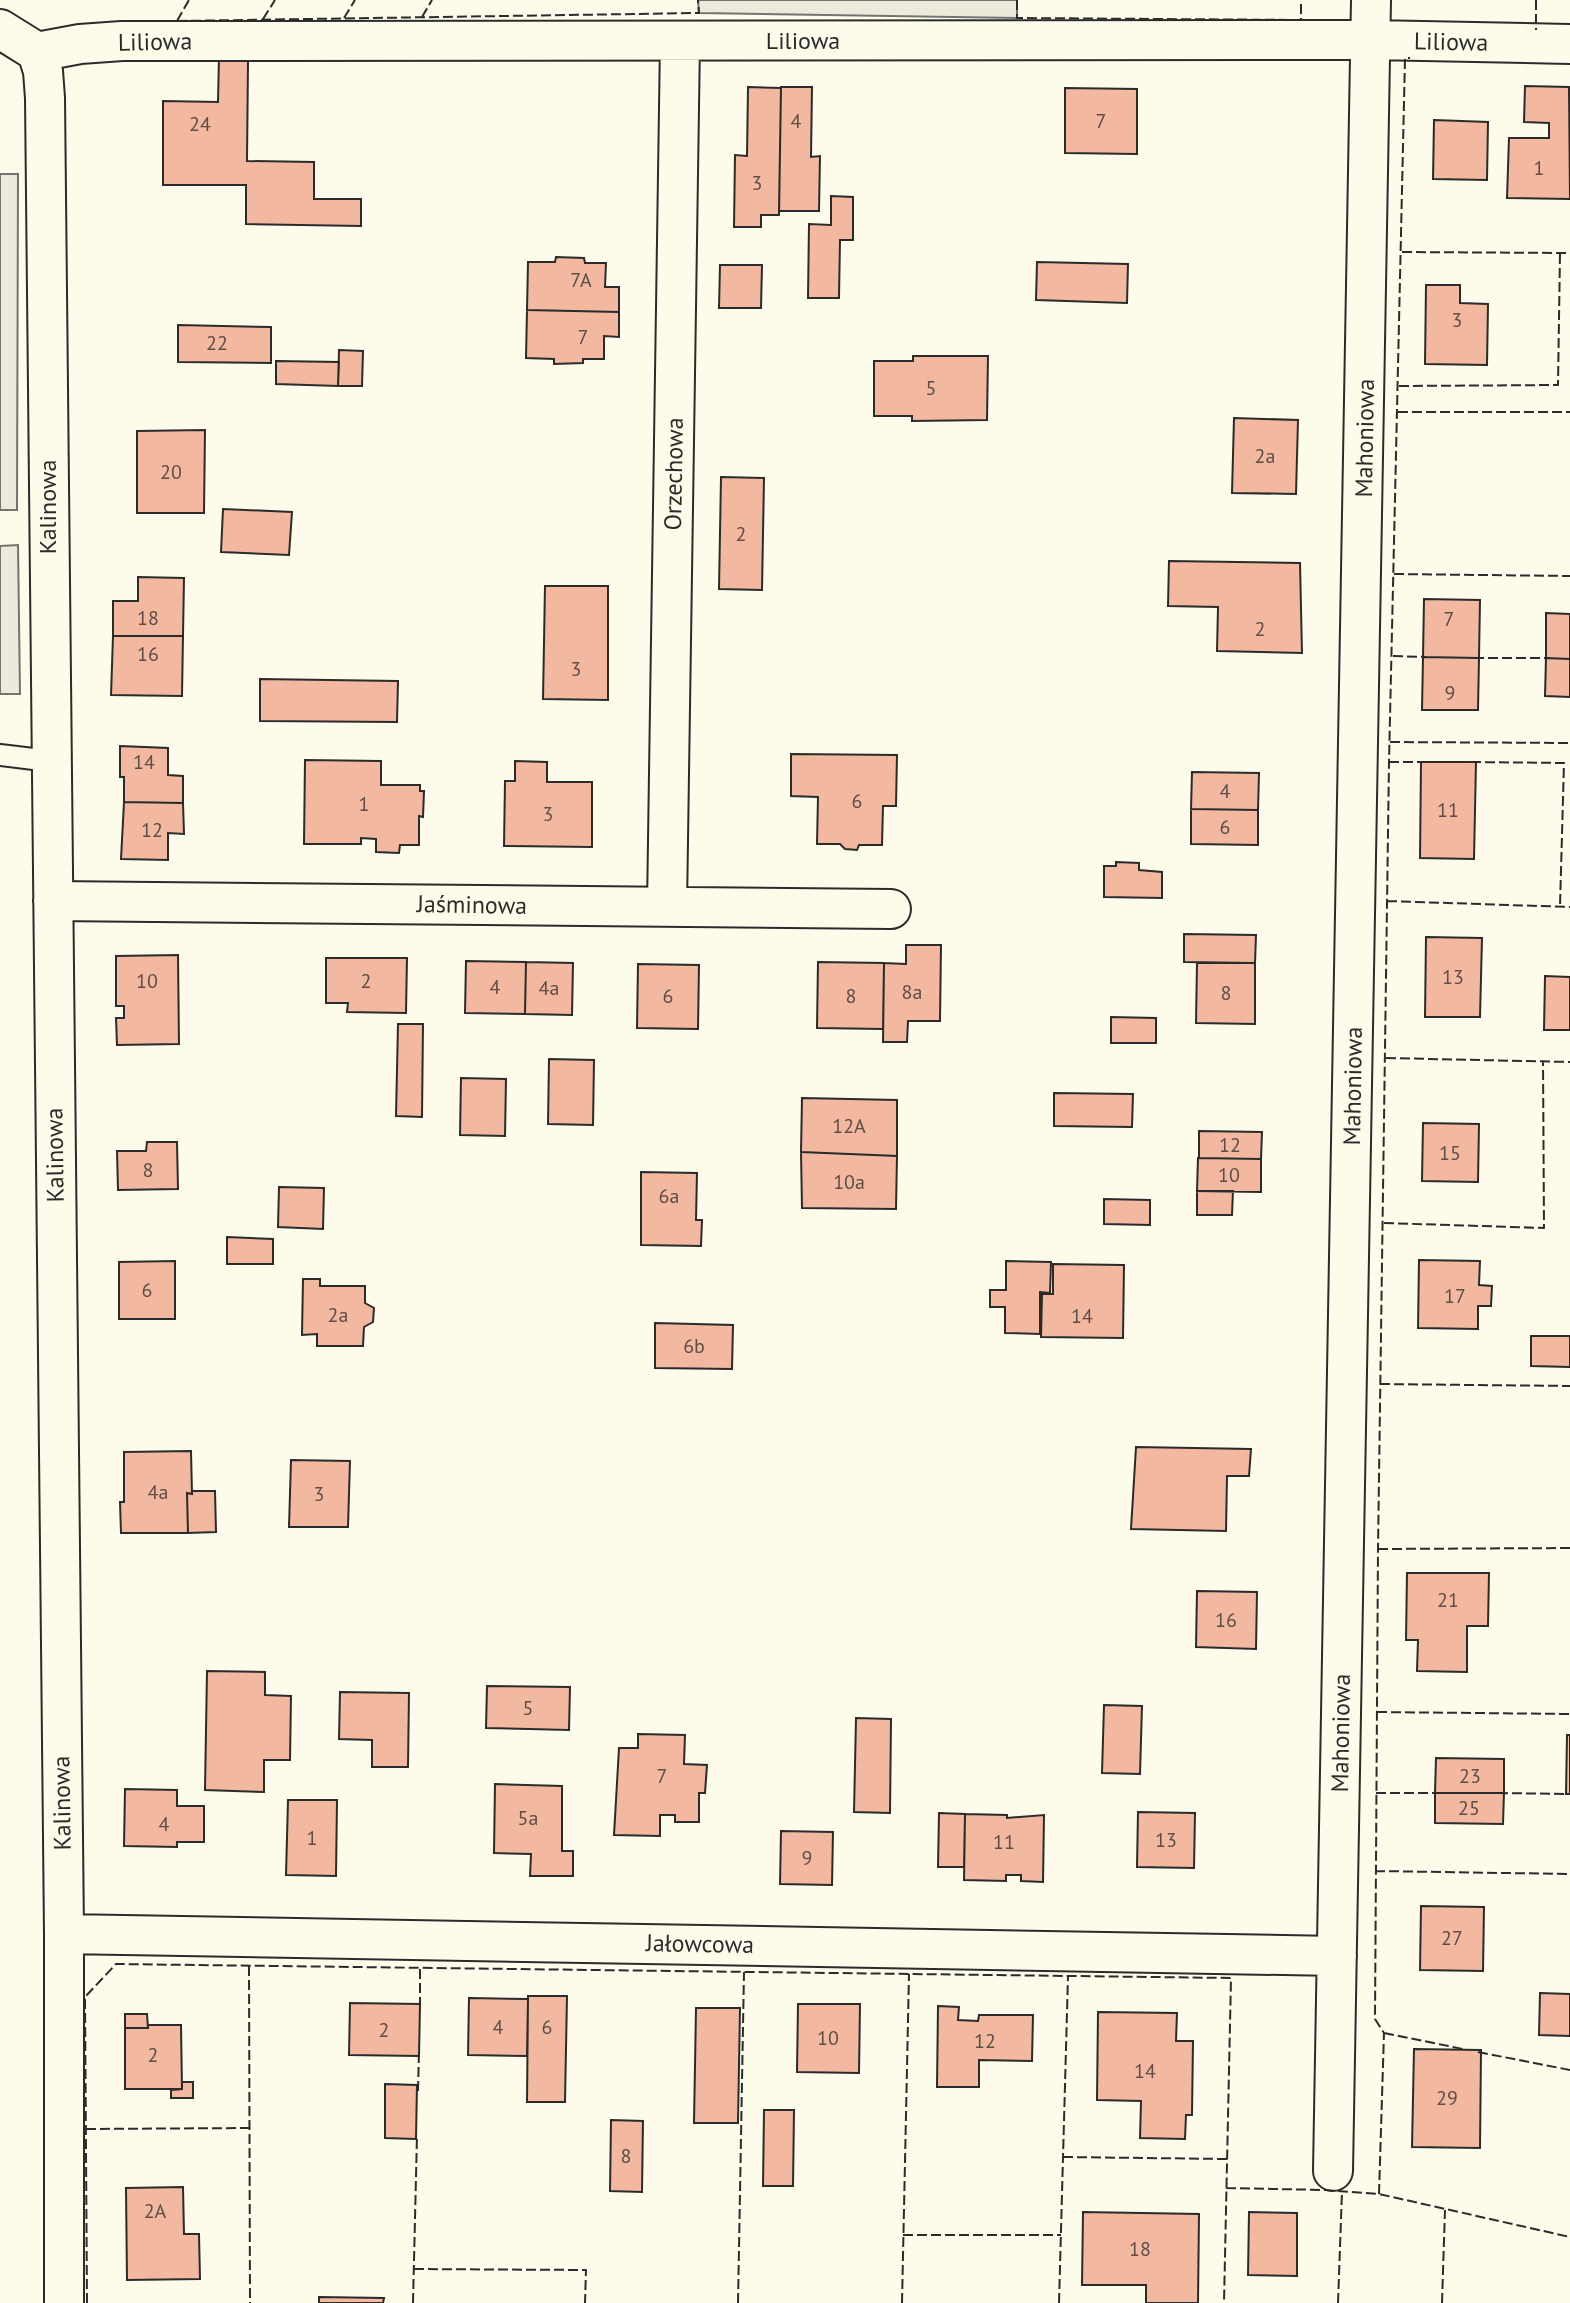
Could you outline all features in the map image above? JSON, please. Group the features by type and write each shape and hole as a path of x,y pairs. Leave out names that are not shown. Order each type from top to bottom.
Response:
{"street":[{"name":"Mahoniowa","path":"1333,2171 1371,0"},
{"path":"0,29 37,52"},
{"name":"Liliowa","path":"37,52 80,44 122,41 1371,40 1570,44"},
{"name":"Orzechowa","path":"667,907 680,41"},
{"name":"Kalinowa","path":"37,52 43,71 45,98 64,1934 64,2303"},
{"name":"Jaśminowa","path":"53,901 891,909"},
{"name":"Jałowcowa","path":"64,1934 1337,1956"}],"lane":[{"path":"0,755 50,761"}],"shaded area":[{"path":"698,0 1017,0 1017,18 699,13"},
{"path":"0,174 18,174 17,510 0,510"},
{"path":"18,545 20,694 0,694 0,546"}],"building":[{"path":"219,56 242,57 248,62 247,161 314,162 314,199 361,199 361,226 246,224 246,185 163,185 163,101 218,102"},
{"path":"1525,86 1569,87 1570,199 1507,198 1509,138 1549,138 1549,123 1524,122"},
{"path":"748,87 781,88 779,215 761,215 761,227 734,227 735,155 747,156"},
{"path":"781,87 812,87 811,157 820,156 819,211 779,211"},
{"path":"1065,88 1137,89 1137,154 1065,153"},
{"path":"1434,120 1488,122 1487,180 1433,179"},
{"path":"831,196 853,197 853,240 840,240 839,298 808,298 809,224 831,225"},
{"path":"556,257 584,258 585,263 606,263 605,287 619,287 619,312 527,310 528,262 555,262"},
{"path":"1037,262 1128,264 1127,303 1036,300"},
{"path":"720,265 762,265 761,308 719,308"},
{"path":"1426,285 1460,285 1460,303 1488,304 1487,365 1425,364"},
{"path":"527,310 619,312 619,337 604,336 604,359 554,364 554,359 526,358"},
{"path":"178,325 271,327 271,363 178,362"},
{"path":"339,350 363,351 362,386 338,386"},
{"path":"913,356 988,356 987,420 912,421 912,416 874,416 874,361 913,361"},
{"path":"276,361 339,362 338,386 276,384"},
{"path":"1234,418 1298,420 1296,494 1232,493"},
{"path":"205,430 204,513 137,513 137,431"},
{"path":"721,477 764,478 762,590 719,589"},
{"path":"223,509 292,512 289,555 221,552"},
{"path":"1169,561 1300,563 1302,653 1217,651 1218,607 1168,606"},
{"path":"138,577 184,578 183,636 113,636 113,601 138,601"},
{"path":"545,586 608,586 608,700 543,699"},
{"path":"1424,599 1480,600 1479,658 1423,657"},
{"path":"1546,613 1570,614 1570,659 1546,658"},
{"path":"113,636 183,636 182,696 111,695"},
{"path":"1423,657 1479,658 1478,710 1422,710"},
{"path":"1546,658 1570,659 1570,697 1545,696"},
{"path":"260,679 398,681 397,722 260,721"},
{"path":"120,746 168,748 168,775 183,776 183,803 124,802"},
{"path":"791,754 897,755 896,806 883,806 882,845 859,845 857,850 845,849 840,844 817,844 818,797 791,796"},
{"path":"305,760 381,761 381,785 420,785 420,791 424,791 423,817 419,816 419,845 400,845 399,853 376,852 376,839 361,838 361,844 304,844"},
{"path":"515,761 547,762 547,782 592,782 592,847 504,846 505,781 515,781"},
{"path":"1421,762 1476,762 1474,859 1420,858"},
{"path":"1192,772 1259,773 1258,810 1191,809"},
{"path":"124,802 183,803 184,834 168,833 168,860 121,859"},
{"path":"1191,809 1258,810 1258,845 1191,844"},
{"path":"1116,862 1139,863 1139,870 1162,872 1162,898 1104,897 1104,866 1116,866"},
{"path":"1184,934 1256,935 1255,963 1184,962"},
{"path":"1426,937 1482,938 1480,1017 1425,1017"},
{"path":"906,945 941,945 940,1021 908,1021 907,1042 883,1042 884,963 906,964"},
{"path":"178,955 179,1044 117,1045 116,1018 124,1018 124,1006 116,1006 116,956"},
{"path":"326,958 407,958 406,1013 347,1012 348,1003 326,1003"},
{"path":"466,961 526,962 525,1014 465,1013"},
{"path":"526,962 573,963 572,1015 525,1014"},
{"path":"818,962 884,963 883,1029 817,1028"},
{"path":"1197,963 1255,963 1255,1024 1196,1023"},
{"path":"638,964 699,965 698,1029 637,1028"},
{"path":"1545,976 1570,977 1570,1030 1544,1030"},
{"path":"1111,1017 1156,1018 1156,1043 1111,1043"},
{"path":"398,1024 423,1024 422,1117 396,1116"},
{"path":"549,1059 594,1060 593,1125 548,1124"},
{"path":"461,1078 506,1079 505,1136 460,1135"},
{"path":"1054,1093 1133,1094 1132,1127 1054,1126"},
{"path":"802,1098 897,1100 897,1156 801,1152"},
{"path":"1423,1123 1479,1124 1478,1182 1422,1181"},
{"path":"1199,1131 1262,1132 1261,1159 1199,1158"},
{"path":"147,1142 177,1142 178,1189 118,1190 117,1151 146,1151"},
{"path":"801,1152 897,1156 896,1209 802,1208"},
{"path":"1198,1158 1261,1159 1261,1192 1197,1191"},
{"path":"641,1172 697,1173 696,1220 702,1220 701,1246 641,1245"},
{"path":"279,1187 324,1188 323,1229 278,1227"},
{"path":"1197,1191 1233,1191 1232,1215 1197,1215"},
{"path":"1104,1199 1150,1200 1150,1225 1104,1224"},
{"path":"227,1237 273,1239 273,1264 227,1264"},
{"path":"1419,1260 1480,1261 1479,1285 1492,1286 1491,1306 1478,1306 1478,1329 1418,1328"},
{"path":"175,1261 175,1319 119,1319 119,1262"},
{"path":"1006,1261 1051,1262 1050,1293 1040,1292 1040,1334 1005,1333 1005,1307 990,1307 990,1290 1006,1290"},
{"path":"1053,1264 1124,1265 1123,1338 1041,1337 1042,1294 1053,1294"},
{"path":"303,1279 320,1279 320,1286 365,1286 365,1303 374,1308 373,1322 364,1327 363,1346 317,1346 317,1334 302,1335"},
{"path":"655,1323 733,1325 732,1369 655,1368"},
{"path":"1531,1336 1570,1336 1570,1367 1531,1366"},
{"path":"1136,1447 1251,1449 1249,1476 1227,1476 1226,1531 1131,1529"},
{"path":"191,1451 192,1494 187,1493 188,1533 121,1533 124,1452"},
{"path":"291,1460 350,1461 348,1527 289,1527"},
{"path":"192,1491 215,1491 216,1532 188,1533 187,1493 192,1494"},
{"path":"1407,1573 1489,1573 1488,1626 1467,1626 1467,1672 1417,1671 1418,1640 1406,1640"},
{"path":"1197,1591 1257,1592 1256,1649 1196,1647"},
{"path":"207,1671 265,1672 265,1695 291,1696 290,1760 264,1760 264,1792 205,1790"},
{"path":"487,1686 570,1687 569,1730 486,1728"},
{"path":"340,1692 409,1693 408,1767 372,1767 372,1740 339,1739"},
{"path":"1104,1705 1142,1706 1140,1774 1102,1773"},
{"path":"856,1718 891,1719 890,1813 854,1812"},
{"path":"638,1734 685,1735 684,1764 707,1765 705,1793 699,1793 699,1822 675,1822 675,1815 660,1815 660,1836 614,1835 619,1748 638,1748"},
{"path":"1567,1735 1570,1735 1570,1794 1566,1794"},
{"path":"1436,1758 1504,1759 1504,1793 1435,1793"},
{"path":"495,1784 562,1786 562,1851 573,1851 573,1876 530,1876 531,1854 494,1853"},
{"path":"125,1789 177,1790 177,1806 204,1806 204,1842 177,1842 177,1847 124,1846"},
{"path":"1435,1793 1504,1793 1503,1824 1435,1823"},
{"path":"288,1800 337,1800 336,1876 286,1875"},
{"path":"1138,1812 1195,1813 1194,1868 1137,1867"},
{"path":"939,1813 965,1814 964,1867 938,1867"},
{"path":"965,1814 1007,1815 1007,1818 1044,1815 1043,1882 1021,1881 1021,1875 1006,1875 1006,1881 964,1880"},
{"path":"781,1831 833,1832 832,1885 780,1884"},
{"path":"1421,1906 1484,1907 1483,1971 1420,1970"},
{"path":"1540,1993 1570,1994 1570,2036 1539,2035"},
{"path":"528,1996 567,1996 565,2102 527,2102"},
{"path":"469,1998 528,1999 527,2056 468,2055"},
{"path":"350,2003 420,2004 419,2056 349,2055"},
{"path":"798,2004 860,2004 859,2073 797,2072"},
{"path":"938,2006 959,2007 958,2020 978,2021 979,2015 1033,2015 1032,2061 979,2060 979,2087 937,2087"},
{"path":"696,2008 740,2008 738,2123 694,2123"},
{"path":"1098,2012 1177,2013 1176,2041 1193,2041 1192,2115 1186,2115 1185,2139 1140,2138 1141,2101 1097,2100"},
{"path":"125,2014 147,2014 148,2028 125,2028"},
{"path":"148,2025 181,2025 182,2089 125,2089 125,2028 148,2028"},
{"path":"1414,2049 1481,2050 1480,2148 1412,2147"},
{"path":"182,2082 193,2082 193,2098 171,2098 171,2090 182,2089"},
{"path":"385,2084 417,2085 416,2139 385,2138"},
{"path":"764,2110 794,2110 793,2186 763,2186"},
{"path":"611,2120 643,2121 642,2192 610,2191"},
{"path":"183,2187 184,2234 199,2234 200,2279 127,2280 126,2188"},
{"path":"1083,2212 1199,2214 1198,2303 1146,2303 1146,2285 1082,2285"},
{"path":"1249,2212 1297,2213 1297,2276 1248,2275"},
{"path":"319,2297 384,2298 383,2303 319,2303"}],"fence":[{"path":"177,21 189,0"},
{"path":"263,19 275,0"},
{"path":"344,18 355,0"},
{"path":"422,17 432,0"},
{"path":"177,21 699,13 698,0"},
{"path":"1017,0 1017,18 1301,20 1301,0"},
{"path":"1536,0 1536,30"},
{"path":"1379,2194 1384,2033 1375,2019 1378,1549 1389,762 1405,58 1410,58"},
{"path":"1402,252 1570,253"},
{"path":"1399,386 1558,385 1560,253"},
{"path":"1398,412 1570,412"},
{"path":"1394,574 1570,576"},
{"path":"1393,656 1426,657"},
{"path":"1474,658 1550,658"},
{"path":"1390,742 1570,743"},
{"path":"1389,762 1427,762"},
{"path":"1471,762 1564,763 1560,906"},
{"path":"1387,901 1570,907"},
{"path":"1386,1058 1570,1062"},
{"path":"1384,1223 1544,1228 1543,1061"},
{"path":"1380,1384 1570,1386"},
{"path":"1378,1549 1570,1548"},
{"path":"1377,1712 1570,1714"},
{"path":"1376,1793 1438,1793"},
{"path":"1498,1793 1570,1794"},
{"path":"1375,1871 1570,1874"},
{"path":"87,2303 85,1997 116,1964 1231,1978 1224,2303"},
{"path":"249,1966 250,2303"},
{"path":"420,1968 420,2007"},
{"path":"738,2303 744,1972"},
{"path":"902,2303 909,1974"},
{"path":"1059,2303 1068,1976"},
{"path":"1384,2033 1463,2049"},
{"path":"418,2091 419,2051"},
{"path":"1478,2052 1570,2070"},
{"path":"86,2129 250,2128"},
{"path":"413,2303 417,2135"},
{"path":"1063,2157 1227,2159"},
{"path":"1226,2188 1379,2194 1570,2237"},
{"path":"1338,2303 1342,2191"},
{"path":"1442,2303 1445,2210"},
{"path":"903,2235 1061,2235"},
{"path":"414,2269 586,2270 585,2303"}]}
